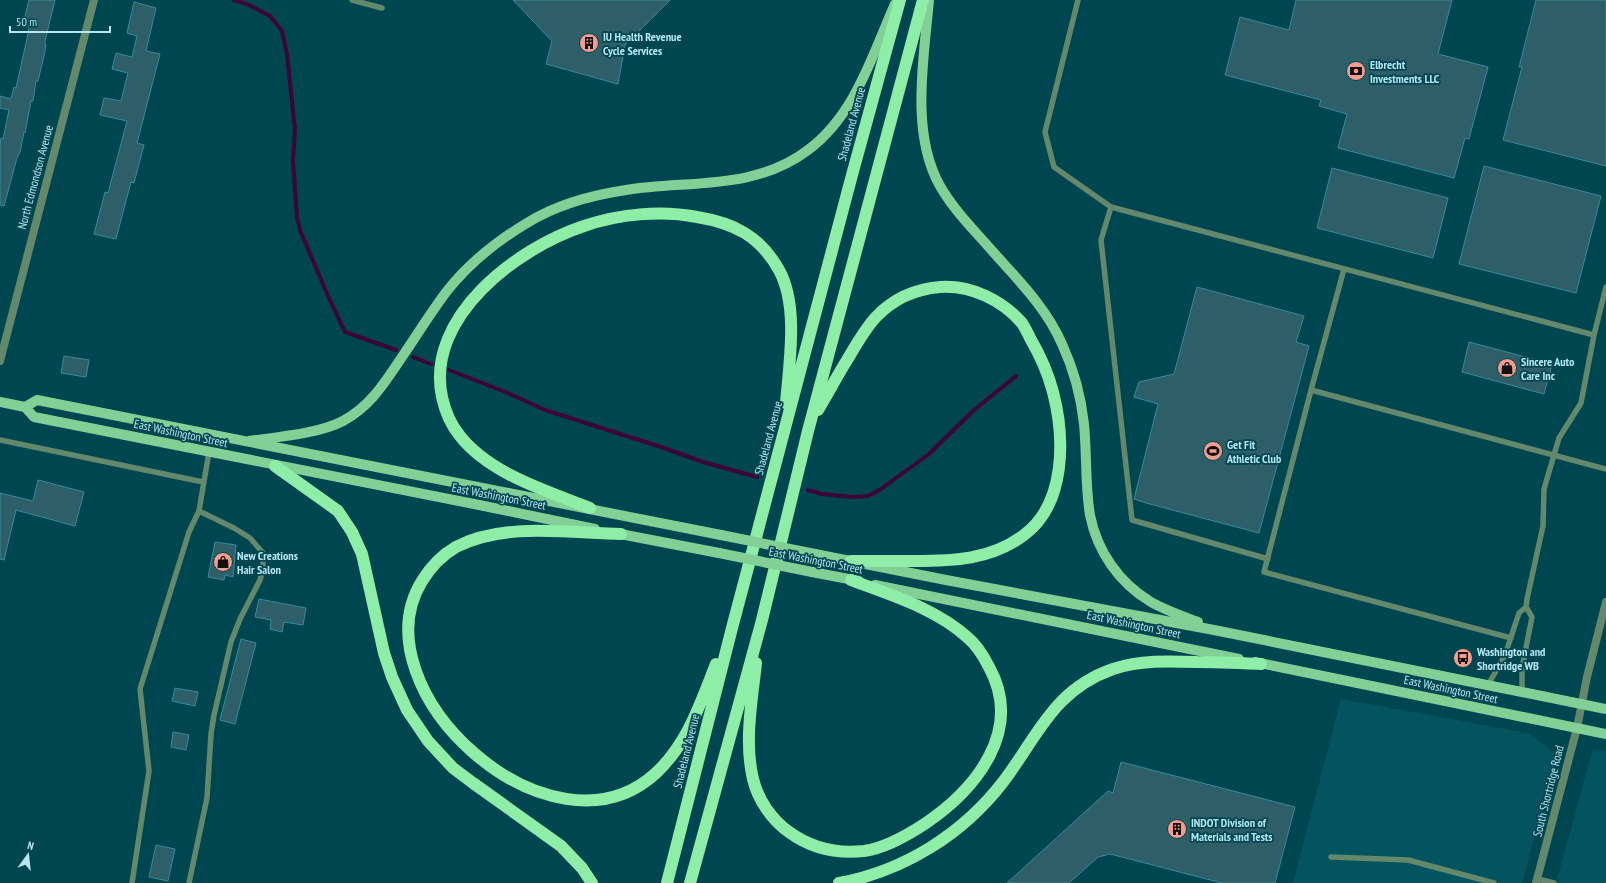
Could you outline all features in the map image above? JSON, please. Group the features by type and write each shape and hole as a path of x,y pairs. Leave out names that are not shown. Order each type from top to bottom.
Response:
{"highway":[{"name":"Shadeland Avenue","path":"667,883 732,628 900,0"},
{"path":"690,883 762,620 808,431 923,0"},
{"path":"590,508 525,482 496,466 479,454 460,437 452,424 444,407 440,390 440,365 444,347 452,328 465,309 490,282 508,267 541,245 583,226 631,216 664,214 688,215 716,220 742,230 752,237 767,252 780,272 788,296 792,335 784,431"},
{"path":"808,431 838,373 866,329 877,316 894,302 918,291 931,288 955,287 973,290 998,302 1012,313 1022,324 1038,350 1054,393 1060,442 1056,485 1048,508 1033,527 1024,535 1002,549 976,558 940,562 851,561"},
{"path":"275,466 338,512 352,532 362,554 384,653 392,677 407,710 428,741 453,768 473,784 561,846 582,868 592,883"},
{"path":"620,534 530,532 486,537 450,551 432,567 423,580 412,605 408,622 408,638 412,662 425,691 436,710 454,734 476,756 513,781 553,798 573,801 600,800 619,796 636,788 662,767 686,736 732,628"},
{"path":"762,620 749,728 753,779 759,796 774,819 783,828 800,840 814,846 844,852 865,851 889,844 916,830 934,818 952,802 986,763 995,744 1000,726 1000,698 998,687 992,672 984,657 968,637 932,614 851,580"},
{"path":"839,883 881,872 904,862 925,851 951,834 974,815 995,792 1048,717 1066,696 1082,684 1099,675 1127,665 1143,662 1163,661 1261,664"}],"main road":[{"path":"249,441 322,429 344,421 360,411 381,389 456,280 492,246 533,220 561,206 584,198 608,193 626,190 725,182 750,177 774,170 801,155 829,131 848,106 865,74 896,0"},
{"path":"929,0 922,87 923,119 928,156 939,185 956,210 1027,289 1042,309 1061,341 1076,382 1082,406 1090,509 1097,539 1111,566 1127,584 1152,602 1214,630"},
{"name":"East Washington Street","path":"25,407 37,400 590,508 815,554 1214,630 1606,708"},
{"name":"East Washington Street","path":"0,402 25,407 34,417 812,572 1606,734"}],"street":[{"name":"North Edmondson Avenue","path":"0,361 94,0"},
{"name":"South Shortridge Road","path":"1537,881 1577,728 1587,677 1606,602"}],"lane":[{"path":"352,0 382,8"},
{"path":"1078,0 1046,132 1054,167 1111,207 1594,335"},
{"path":"1111,207 1101,240 1132,520 1268,559"},
{"path":"1344,269 1264,572 1512,638"},
{"path":"1488,685 1505,655 1512,638 1519,613 1526,606 1542,526 1544,489 1559,438 1581,403 1594,335 1606,287"},
{"path":"1311,390 1606,469"},
{"path":"0,440 203,482"},
{"path":"132,883 150,771 140,689 189,532 199,511 209,452"},
{"path":"189,883 208,798 211,734 214,714 231,642 240,619 260,580 263,569 263,553 250,538 234,528 199,511"},
{"path":"1522,692 1522,668 1532,617 1526,606"},
{"path":"1331,857 1408,860 1494,883"},
{"path":"1537,881 1554,883"}],"shaded area":[{"path":"1341,699 1528,733 1557,754 1522,883 1293,883"},
{"path":"1593,749 1606,751 1606,883 1556,883"}],"building":[{"path":"29,0 55,0 45,41 46,45 38,81 36,81 33,101 31,101 25,133 24,132 20,152 4,206 0,205 0,145 1,138 3,139 9,110 0,108 0,96 11,99 14,87 16,88 28,34 29,26 23,25"},
{"name":"IU Health Revenue Cycle Services","path":"513,0 670,0 625,45 618,84 546,64 552,41"},
{"name":"Elbrecht Investments LLC","path":"1296,0 1452,0 1438,54 1488,67 1469,139 1465,138 1454,178 1338,148 1347,114 1319,106 1321,100 1225,75 1240,17 1289,30"},
{"path":"1536,0 1606,0 1606,166 1503,140 1522,67 1519,67"},
{"path":"134,2 156,8 146,51 160,54 137,143 144,145 134,183 131,182 116,239 94,234 105,192 108,193 127,121 100,115 104,98 121,101 128,73 112,69 116,53 132,57 137,36 127,33"},
{"path":"1484,166 1601,196 1576,293 1459,264"},
{"path":"1332,168 1448,198 1433,258 1317,228"},
{"name":"Get Fit Athletic Club","path":"1197,287 1304,316 1296,342 1309,346 1259,533 1134,499 1158,404 1134,397 1139,382 1174,374"},
{"name":"Sincere Auto Care Inc","path":"1469,342 1552,364 1544,394 1462,372"},
{"path":"64,356 89,360 86,377 61,373"},
{"path":"38,480 84,492 75,526 16,510 4,560 0,559 0,493 33,501"},
{"name":"New Creations Hair Salon","path":"215,542 236,545 233,577 225,575 224,580 208,577"},
{"path":"259,599 306,608 303,625 284,622 282,632 270,629 271,620 255,617"},
{"path":"241,639 256,643 235,724 220,720"},
{"path":"175,688 198,692 195,706 172,701"},
{"path":"173,732 189,735 186,750 171,747"},
{"name":"INDOT Division of Materials and Tests","path":"1121,762 1295,807 1275,883 1222,883 1110,854 1098,857 1069,883 1007,883 1108,791 1113,793"},
{"path":"156,845 175,849 168,881 149,877"}],"waterway":[{"path":"234,0 247,4 270,16 282,31 287,54 295,130 293,161 297,217 300,230 328,296 345,332 396,350"},
{"path":"413,357 431,364"},
{"path":"449,370 508,393 545,410 703,462 757,477"},
{"path":"808,490 822,494 853,497 868,496 881,489 929,454 973,411 1016,376"}],"place":[{"name":"IU Health Revenue Cycle Services","path":"589,43"},
{"name":"Elbrecht Investments LLC","path":"1356,71"},
{"name":"Sincere Auto Care Inc","path":"1507,368"},
{"name":"Get Fit Athletic Club","path":"1213,451"},
{"name":"New Creations Hair Salon","path":"223,562"},
{"name":"Washington and Shortridge WB","path":"1463,658"},
{"name":"INDOT Division of Materials and Tests","path":"1177,829"}]}
